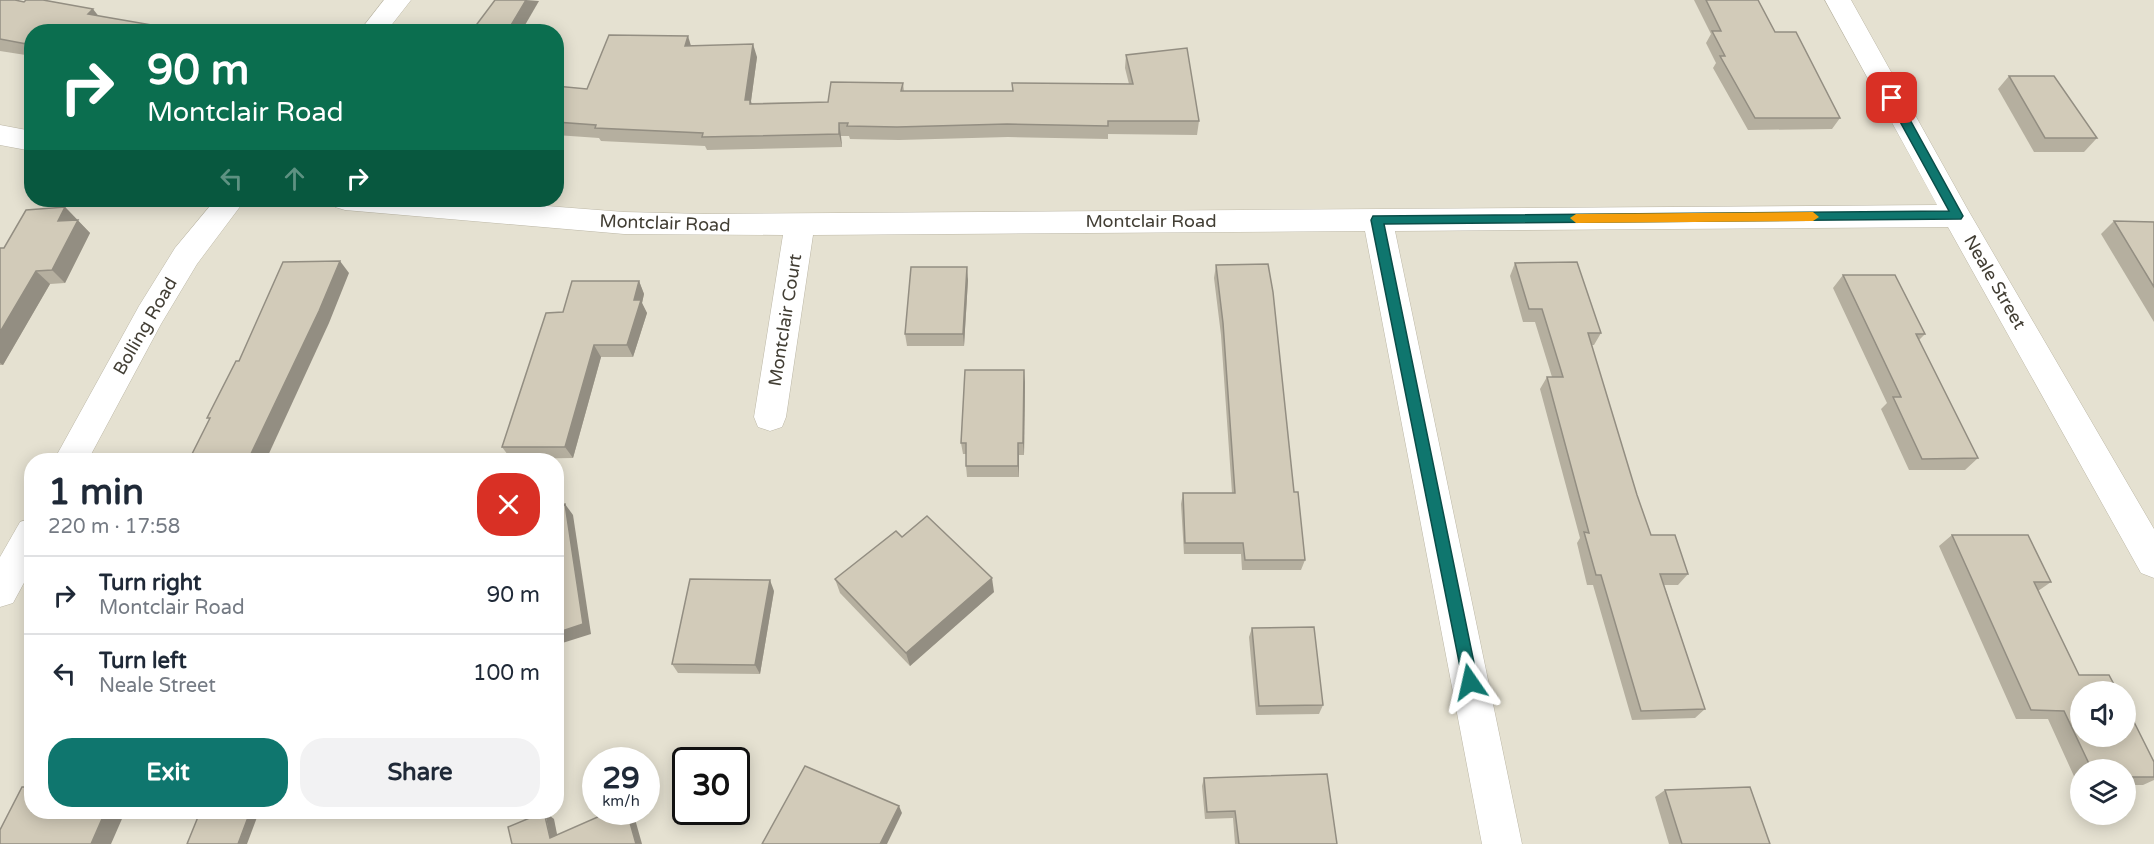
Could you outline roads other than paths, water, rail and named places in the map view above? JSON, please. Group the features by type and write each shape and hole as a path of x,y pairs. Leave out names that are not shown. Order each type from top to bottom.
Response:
{"street":[{"path":"378,24 398,0"},
{"name":"Neale Street","path":"1838,0 1957,216 2154,562"},
{"path":"0,135 24,140"},
{"name":"Bolling Road","path":"75,453 150,315 186,256 225,207"},
{"name":"Montclair Road","path":"430,207 624,223 704,225 1957,216"},
{"path":"1377,220 1502,844"},
{"name":"Montclair Court","path":"770,417 800,224"},
{"path":"0,591 24,548"}]}
